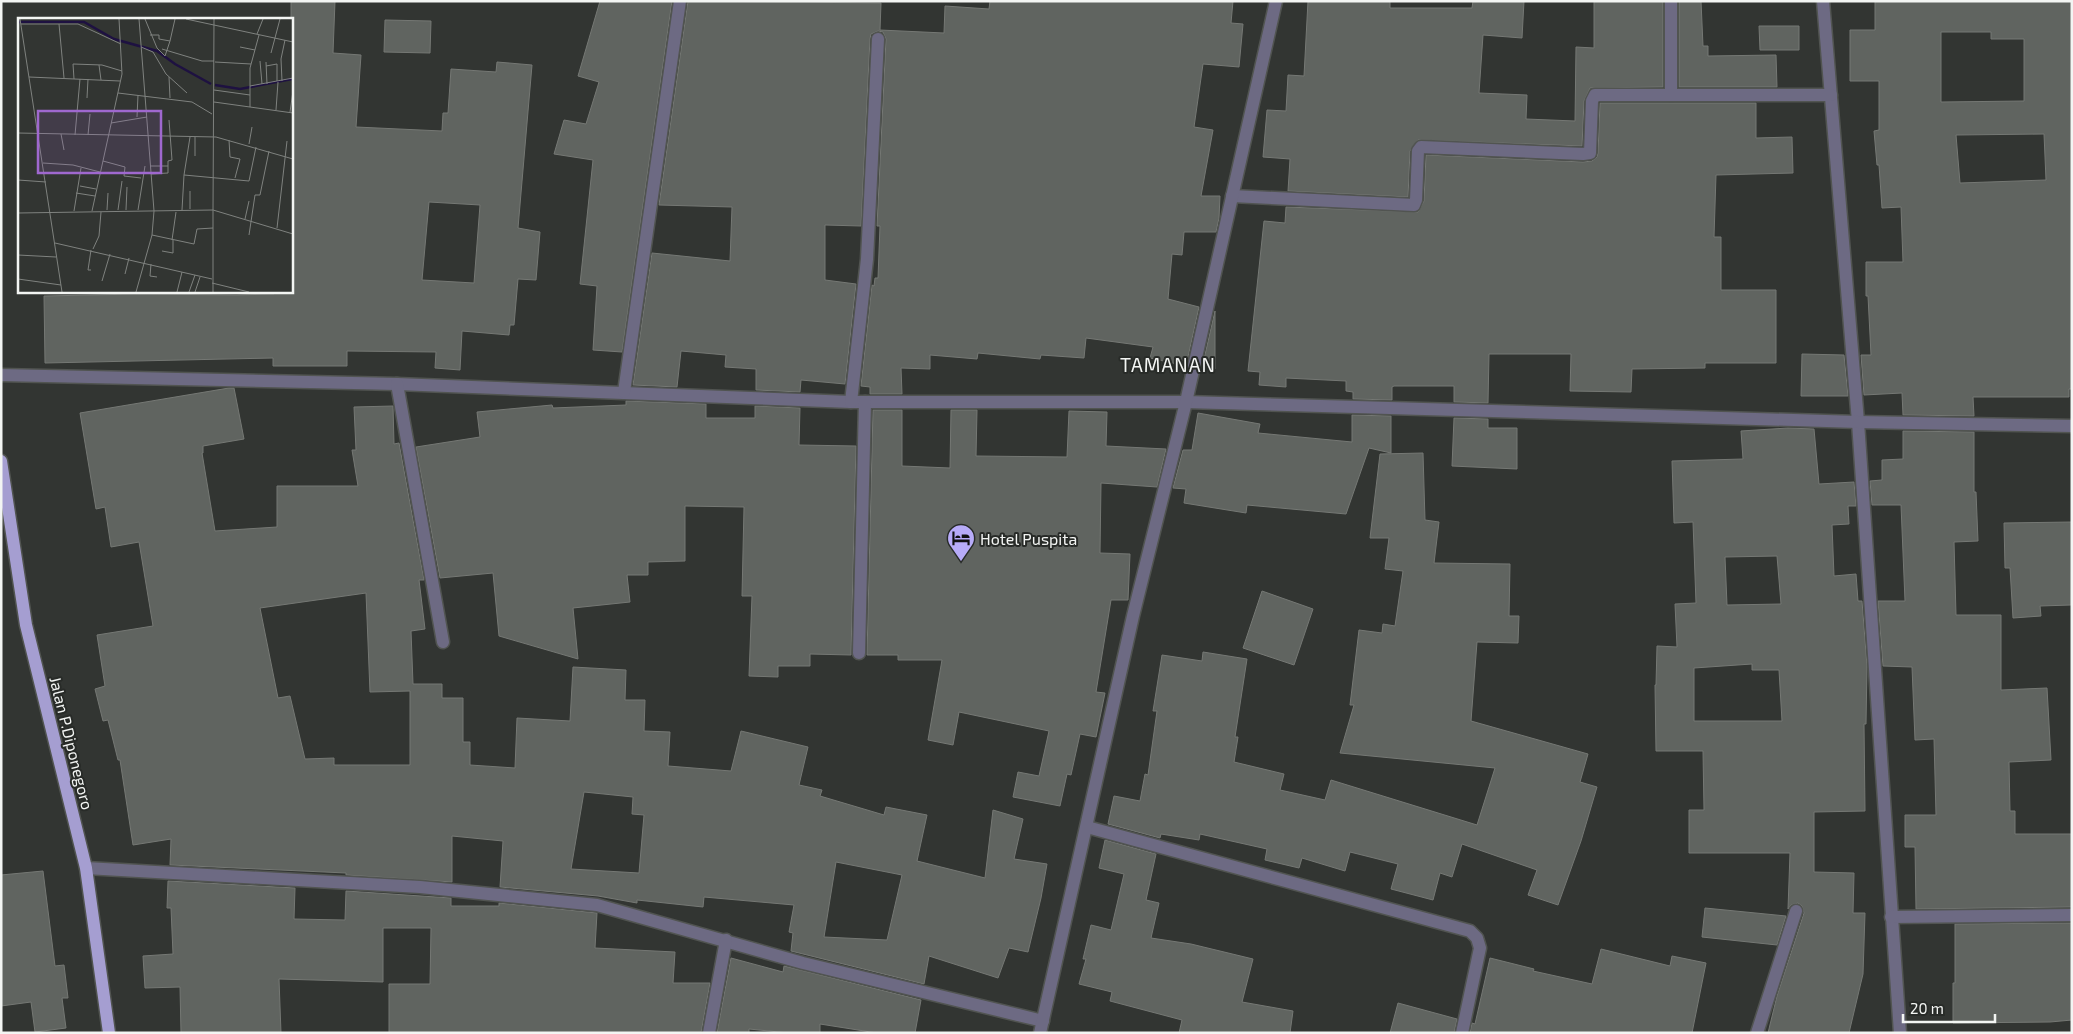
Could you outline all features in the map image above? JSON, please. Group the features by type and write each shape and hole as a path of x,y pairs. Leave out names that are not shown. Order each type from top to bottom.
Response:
{"main road":[{"name":"Jalan P.Diponegoro","path":"1,461 26,625 86,868 109,1033"}],"street":[{"path":"624,392 680,1"},
{"path":"86,868 420,887 597,905 1041,1027 1133,616 1186,402 1276,1"},
{"path":"1671,1 1671,95"},
{"path":"1823,1 1858,422 1900,1033"},
{"path":"851,402 867,259 878,39"},
{"path":"1232,196 1412,205 1415,204 1416,200 1418,151 1421,148 1586,154 1591,150 1593,96 1831,95"},
{"path":"1,375 397,384 851,402 1186,402 1858,422 2072,426"},
{"path":"397,384 443,642"},
{"path":"859,653 865,402"},
{"path":"1087,827 1470,931 1477,938 1480,948 1462,1033"},
{"path":"1757,1033 1796,911"},
{"path":"1891,917 2072,915"},
{"path":"709,1033 726,940"}],"building":[{"path":"291,1 335,1 333,53 361,55 356,127 442,131 443,113 448,113 451,69 496,72 497,62 532,65 518,228 540,232 536,280 518,279 514,325 510,325 509,335 462,331 460,370 435,368 436,352 347,351 347,366 273,366 273,358 45,363 44,296 274,294 274,292 292,292","holes":["429,202 480,205 474,283 422,280"]},
{"path":"600,1 672,1 622,352 593,350 597,286 580,284 593,160 554,154 564,120 586,124 599,82 578,76"},
{"path":"688,1 881,3 880,30 944,33 945,6 989,9 990,1 1233,1 1231,23 1243,24 1239,67 1203,64 1194,127 1213,130 1201,196 1220,196 1216,232 1184,232 1182,255 1172,254 1168,299 1199,307 1186,366 1150,358 1153,347 1086,338 1084,358 1041,355 1040,359 978,353 977,359 930,355 930,369 901,368 902,394 870,394 870,387 861,386 872,285 874,286 875,278 878,278 880,226 877,226 886,39 883,32 878,31 871,34 870,39 861,226 825,225 825,280 856,284 845,384 801,380 800,392 756,390 756,369 725,367 726,355 681,351 677,387 633,385 652,253 730,261 732,207 659,205"},
{"path":"1308,1 1390,1 1390,8 1472,8 1473,1 1524,1 1522,38 1483,35 1479,93 1527,95 1526,119 1575,121 1576,47 1594,48 1594,1 1663,1 1663,87 1590,88 1584,101 1582,146 1418,140 1410,151 1408,197 1288,191 1290,159 1263,157 1267,110 1286,111 1288,75 1304,76"},
{"path":"1679,1 1701,1 1703,46 1708,46 1708,56 1776,55 1777,87 1679,87"},
{"path":"1875,1 2072,1 2072,389 2069,389 2069,397 1973,397 1974,416 1903,415 1902,393 1864,395 1861,355 1871,355 1868,296 1866,296 1866,262 1903,262 1901,207 1882,208 1874,131 1879,130 1879,81 1850,81 1850,30 1875,30","holes":["1941,32 1991,32 1991,39 2024,39 2024,101 1941,102","2044,134 2046,180 1960,183 1956,135"]},
{"path":"385,20 431,21 430,53 384,52"},
{"path":"1759,26 1799,26 1799,50 1760,50"},
{"path":"1600,103 1756,103 1756,138 1792,137 1793,173 1716,175 1714,237 1721,237 1721,290 1776,290 1776,363 1705,363 1705,368 1632,369 1631,392 1570,391 1571,354 1489,354 1488,403 1454,402 1454,386 1394,386 1392,387 1392,400 1353,399 1353,392 1346,391 1346,381 1286,378 1286,387 1259,385 1260,372 1248,371 1264,221 1285,223 1286,207 1418,212 1424,201 1426,155 1592,161 1597,157 1598,153"},
{"path":"1215,311 1215,369 1202,368"},
{"path":"1802,354 1844,355 1848,396 1801,396"},
{"path":"234,388 244,439 203,446 202,453 215,531 277,527 277,486 358,486 352,450 356,450 354,407 393,406 394,444 399,443 424,580 419,580 425,629 411,631 413,684 442,684 442,698 463,698 463,742 470,742 470,765 515,768 517,718 570,721 573,667 626,670 625,700 645,700 644,731 670,732 668,766 731,771 741,731 808,747 799,785 822,790 820,796 884,815 886,807 927,815 917,861 985,878 993,810 1023,819 1014,859 1047,864 1028,952 1009,948 998,978 929,956 924,984 791,951 793,933 789,932 794,905 704,897 703,907 637,900 637,903 598,896 500,887 503,841 452,836 452,882 346,875 346,873 170,865 171,839 133,845 120,760 118,760 108,720 103,721 95,689 105,686 97,635 153,626 139,542 111,547 105,507 96,509 80,413","holes":["366,593 370,692 410,691 410,765 334,765 334,758 305,759 290,696 278,698 260,608","584,792 633,797 632,814 644,815 639,873 571,869","836,862 902,875 887,940 824,937"]},
{"path":"626,401 706,404 706,418 755,418 755,406 800,408 799,445 856,446 851,655 810,654 810,666 778,666 778,677 749,676 752,596 742,596 744,507 685,506 685,561 648,562 648,575 627,575 630,602 573,608 578,659 499,636 493,573 440,578 416,447 480,437 477,412 552,405 553,408 626,405"},
{"path":"873,410 902,410 902,466 950,468 951,410 977,410 976,456 1067,457 1069,411 1107,412 1106,446 1166,449 1157,487 1101,483 1100,553 1130,554 1128,600 1111,600 1096,692 1105,693 1096,737 1080,734 1071,775 1067,774 1060,806 1013,797 1018,772 1039,776 1049,731 959,712 953,745 928,740 942,660 898,660 898,655 867,655"},
{"path":"1198,413 1260,424 1258,433 1352,442 1352,415 1391,416 1391,453 1369,448 1346,514 1247,505 1246,513 1184,503 1186,489 1173,488 1183,450 1192,450"},
{"path":"1454,418 1488,419 1488,428 1517,428 1517,469 1452,466"},
{"path":"1788,428 1814,429 1819,484 1854,482 1856,506 1848,506 1849,524 1832,525 1834,576 1856,574 1858,601 1862,601 1867,666 1866,724 1864,724 1865,811 1814,812 1814,872 1854,873 1853,913 1865,913 1863,974 1849,1033 1768,1033 1777,996 1804,913 1802,906 1798,903 1791,905 1788,909 1790,853 1689,853 1689,810 1704,810 1703,751 1656,751 1655,685 1657,646 1677,647 1675,604 1696,603 1693,522 1674,523 1672,461 1743,459 1741,431","holes":["1777,556 1781,604 1727,605 1725,557","1752,664 1752,670 1779,670 1782,721 1694,721 1694,668"]},
{"path":"1903,431 1974,432 1974,492 1976,492 1978,541 1954,542 1956,615 2001,615 2001,690 2047,688 2051,760 2009,762 2010,811 2015,811 2015,834 2072,834 2072,907 1916,909 1915,847 1905,847 1905,815 1936,815 1934,739 1915,740 1912,667 1883,666 1878,601 1905,601 1901,505 1872,505 1870,481 1882,480 1882,460 1903,459"},
{"path":"1423,453 1425,520 1439,522 1434,563 1510,564 1509,616 1519,616 1518,643 1477,642 1471,721 1588,754 1580,782 1597,787 1581,841 1558,905 1528,895 1537,870 1462,844 1452,877 1440,873 1433,900 1391,889 1398,864 1350,852 1345,871 1302,858 1299,868 1265,860 1267,849 1200,834 1199,840 1161,834 1160,838 1108,824 1114,796 1140,801 1145,774 1148,775 1157,711 1153,711 1162,655 1202,661 1203,652 1247,659 1235,737 1238,737 1234,762 1284,774 1280,790 1325,800 1331,780 1477,825 1495,768 1340,753 1354,705 1350,705 1359,630 1382,633 1383,624 1395,626 1403,571 1385,569 1389,538 1370,538 1380,454"},
{"path":"2072,522 2071,605 2040,606 2041,616 2013,618 2010,568 2005,568 2004,523"},
{"path":"1262,591 1313,609 1294,665 1243,648"},
{"path":"1105,840 1156,854 1146,900 1159,903 1151,938 1191,944 1253,959 1242,1002 1293,1011 1290,1033 1179,1033 1182,1020 1110,1001 1112,992 1079,984 1086,959 1083,959 1091,925 1111,930 1124,874 1099,868"},
{"path":"43,871 55,966 64,965 68,998 62,998 66,1028 35,1032 31,1002 1,1006 1,875"},
{"path":"168,881 295,888 294,919 345,920 346,891 451,898 451,906 499,906 499,903 597,913 595,948 675,952 673,983 710,983 701,1033 389,1033 389,984 430,984 431,928 383,928 383,982 279,979 281,1033 181,1033 180,987 145,988 143,956 173,954 171,908 167,908"},
{"path":"1705,908 1786,916 1777,945 1702,937"},
{"path":"2072,923 2072,1020 1953,1023 1955,924"},
{"path":"1601,949 1670,966 1672,956 1706,963 1692,1033 1470,1033 1472,1023 1475,1024 1490,958 1534,969 1533,971 1592,984"},
{"path":"731,958 783,972 784,966 921,1000 915,1033 877,1033 820,1024 820,1033 789,1033 749,1029 749,1033 717,1033"},
{"path":"1398,1003 1457,1019 1454,1033 1390,1033"}],"place":[{"name":"Hotel Puspita","path":"961,562"}],"district":[{"name":"TAMANAN","path":"1168,364"}]}
